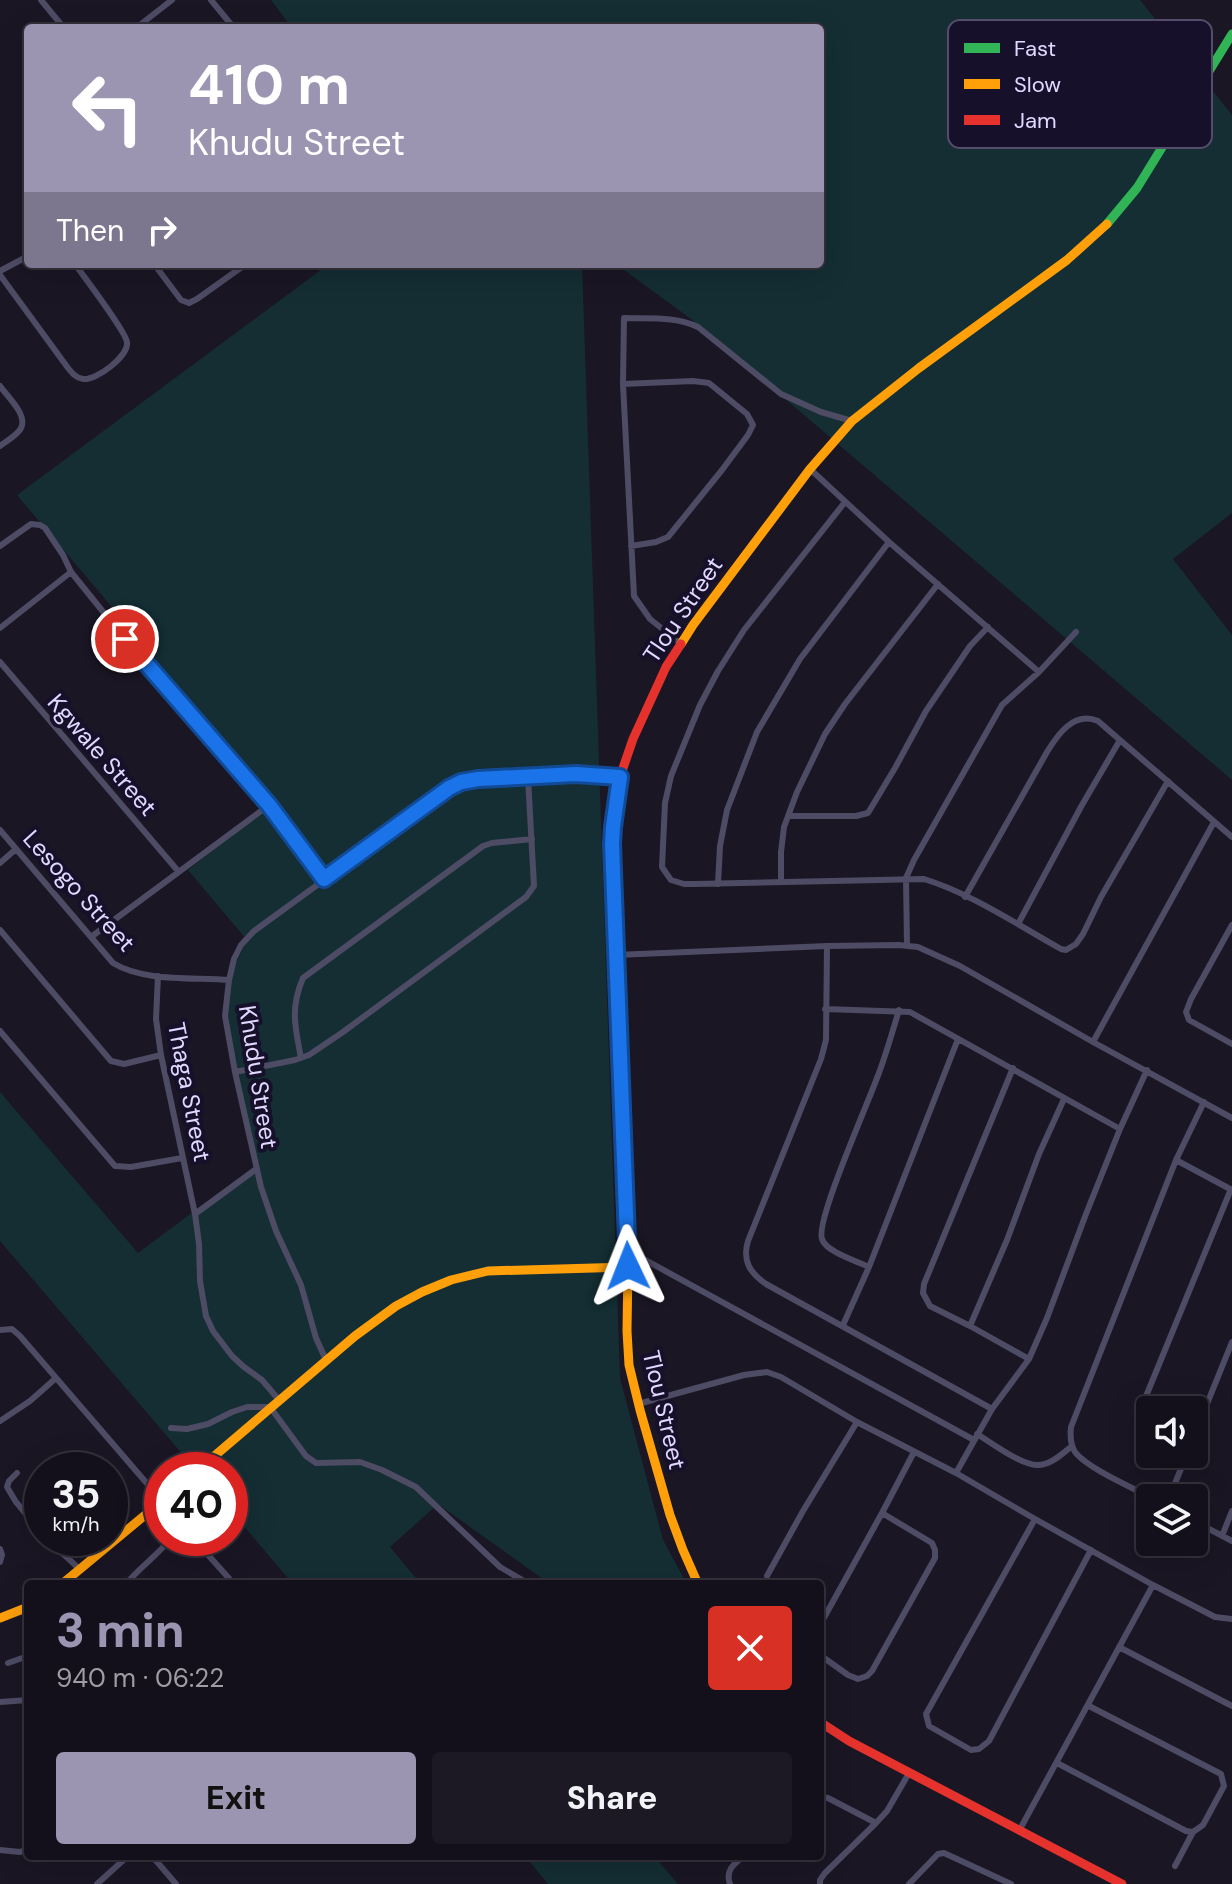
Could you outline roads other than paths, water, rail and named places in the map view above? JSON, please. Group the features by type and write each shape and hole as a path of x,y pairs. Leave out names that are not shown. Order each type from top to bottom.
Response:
{"street":[{"path":"41,0 61,24"},
{"path":"142,24 172,0"},
{"path":"211,0 231,24"},
{"name":"Tlou Street","path":"1212,66 1232,34"},
{"name":"Tlou Street","path":"696,1580 667,1508 638,1404 628,1354 628,1267 612,844 620,777 650,699 680,643 810,469 852,421 1067,260 1102,230 1137,188 1162,148"},
{"path":"24,258 0,273 68,368 75,376 87,379 123,356 127,341 78,268"},
{"path":"157,268 181,300 189,303 240,268"},
{"path":"680,643 650,619 634,596 623,384 624,318 671,320 698,327 781,394 821,412 852,421"},
{"path":"623,384 709,383 747,414 753,425 668,537 631,546"},
{"path":"0,386 18,409 23,422 20,429 0,446"},
{"path":"810,469 1039,672"},
{"path":"845,502 744,630 700,705 669,781 665,803 662,850 664,871 671,880 684,884 718,884 924,879 941,884 1063,950 1078,942 1168,781"},
{"path":"0,546 31,524 45,528 71,572 269,805 324,879"},
{"path":"718,884 720,846 727,810 757,732 800,659 889,542"},
{"path":"0,628 71,572"},
{"path":"781,882 782,840 788,816 832,721 938,584"},
{"path":"788,816 856,816 870,812 926,711 970,646 988,627"},
{"path":"907,945 906,878 914,860 1002,705 1039,672 1076,632"},
{"name":"Kgwale Street","path":"0,662 178,871"},
{"path":"965,897 1047,752 1059,734 1080,719 1090,717 1098,721 1232,837"},
{"path":"1018,924 1120,740"},
{"name":"Khudu Street","path":"326,1360 316,1338 301,1285 276,1231 255,1170 225,1016 234,959 244,940 254,931 456,784 478,779 576,774 620,777"},
{"path":"235,1072 309,1055 526,897 534,886 528,778"},
{"path":"91,937 269,805"},
{"path":"1093,1042 1214,822"},
{"name":"Lesogo Street","path":"0,830 113,963 121,968 158,976 229,980"},
{"path":"301,1058 294,1018 297,991 303,978 483,846 532,839"},
{"path":"0,863 16,849"},
{"path":"1232,925 1186,1012 1189,1020 1232,1044"},
{"path":"0,930 109,1060 124,1064 161,1055"},
{"path":"616,955 827,946 907,945 927,950 1232,1118"},
{"path":"827,946 826,1040 745,1251 750,1270 756,1277 992,1409"},
{"name":"Thaga Street","path":"158,976 156,1019 161,1055 195,1214 200,1281 208,1322 232,1356 262,1380 279,1400"},
{"path":"825,1009 899,1010 919,1016 1120,1129"},
{"path":"869,1267 829,1249 822,1238 821,1226 881,1068 899,1010"},
{"path":"0,1031 115,1166 182,1158"},
{"path":"843,1325 869,1267 958,1039"},
{"path":"1013,1068 924,1284 923,1293 930,1306 1029,1359"},
{"path":"956,1473 992,1409 1029,1359 1120,1129 1147,1070"},
{"path":"970,1326 1064,1099"},
{"path":"1136,1489 1079,1456 1072,1446 1071,1427 1176,1160 1204,1102"},
{"path":"1146,1396 1231,1190 1176,1160"},
{"path":"195,1214 255,1170"},
{"path":"627,1250 1023,1461 1038,1465 1054,1461 1072,1446"},
{"path":"219,1452 363,1330 396,1306 430,1289 488,1271 628,1267"},
{"path":"0,1330 12,1329 144,1480"},
{"path":"1208,1401 1232,1342"},
{"path":"638,1404 744,1375 767,1372 781,1377 1153,1585 1215,1617 1232,1619"},
{"path":"0,1421 30,1401 56,1378"},
{"path":"171,1428 187,1429 208,1424 247,1407 270,1407"},
{"path":"270,1407 306,1456 316,1463 360,1462 416,1487 500,1567 522,1580"},
{"path":"767,1576 857,1422"},
{"path":"824,1618 914,1452"},
{"path":"17,1473 7,1487 24,1512"},
{"path":"1222,1536 1232,1511"},
{"path":"824,1658 848,1675 858,1679 867,1676 935,1558 932,1543 882,1513"},
{"path":"67,1580 144,1516"},
{"path":"1035,1519 926,1714 929,1726 971,1750 979,1749 989,1741 1091,1550"},
{"path":"1208,1528 1232,1541"},
{"path":"0,1549 0,1562"},
{"path":"67,1556 80,1570"},
{"path":"130,1580 154,1556"},
{"path":"209,1556 230,1580"},
{"path":"224,1580 227,1577"},
{"path":"1019,1831 1153,1585"},
{"path":"0,1618 24,1609"},
{"path":"1119,1647 1232,1706"},
{"path":"8,1663 24,1657"},
{"path":"0,1702 24,1700"},
{"path":"1089,1706 1221,1774 1224,1786 1203,1825 1193,1832 1175,1866"},
{"path":"824,1725 849,1741 1116,1883"},
{"path":"1057,1763 1193,1832"},
{"path":"820,1884 825,1873 887,1811 909,1773"},
{"path":"824,1798 876,1823"},
{"path":"0,1850 24,1850"},
{"path":"909,1884 938,1854 944,1853 1011,1884"},
{"path":"97,1884 124,1860"},
{"path":"155,1860 176,1884"},
{"path":"729,1880 733,1865 739,1860"}]}
